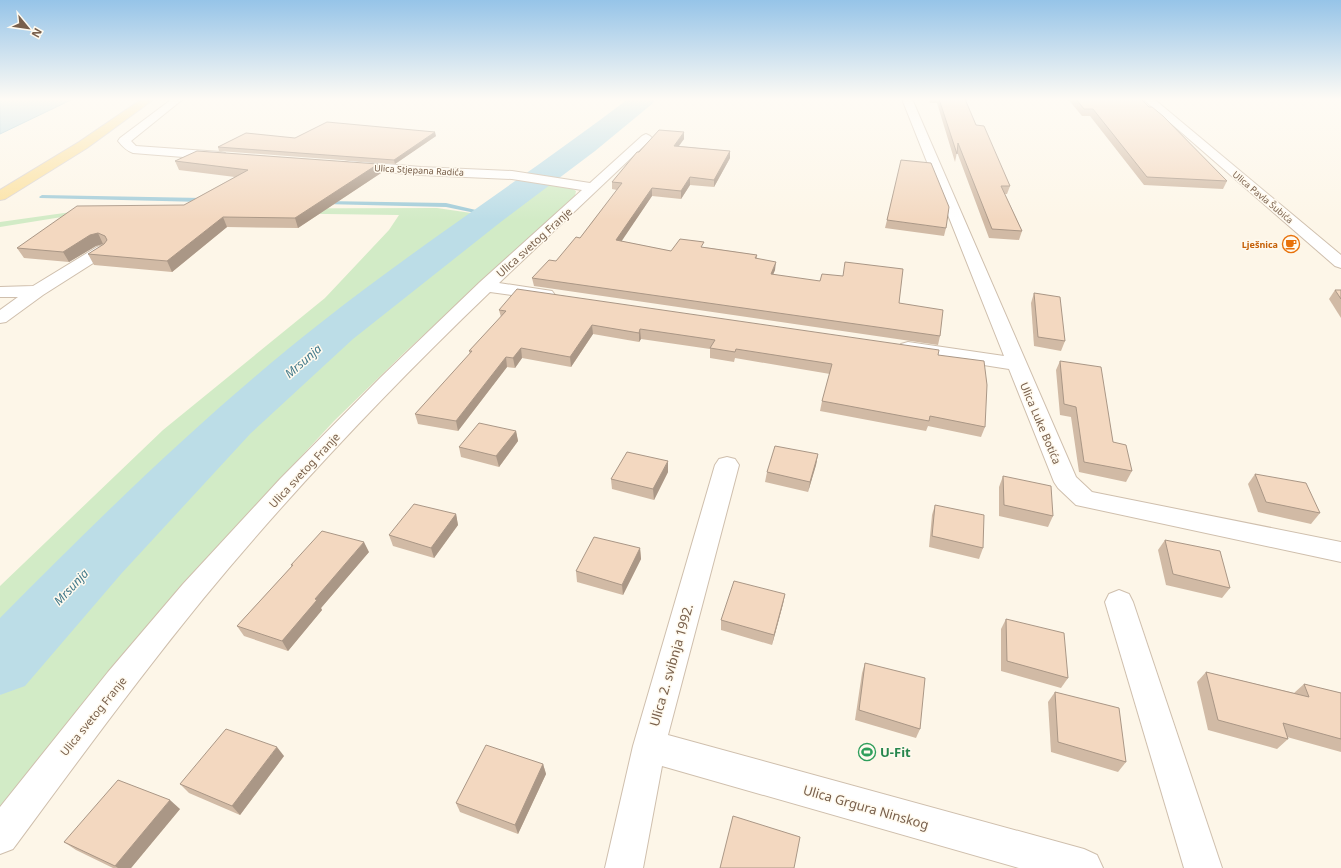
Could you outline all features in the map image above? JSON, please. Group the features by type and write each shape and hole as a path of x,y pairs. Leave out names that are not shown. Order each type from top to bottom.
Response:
{"main road":[{"path":"0,196 90,140"}],"street":[{"path":"126,140 124,141 133,149 234,157"},
{"name":"Ulica svetog Franje","path":"0,836 77,734 198,587 286,487 389,380 486,286 584,187 644,140"},
{"name":"Ulica Luke Botića","path":"925,140 1066,482 1085,499 1341,552"},
{"name":"Ulica Pavla Šubića","path":"1196,140 1341,263"},
{"name":"Ulica Stjepana Radića","path":"335,164 421,171 512,175 584,187"},
{"path":"0,318 37,291 103,250"},
{"path":"486,286 564,298"},
{"path":"0,292 37,291"},
{"path":"892,345 1016,364"},
{"name":"Ulica 2. svibnja 1992.","path":"624,868 649,746 727,465"},
{"path":"1119,602 1203,868"},
{"name":"Ulica Grgura Ninskog","path":"649,746 1084,868"}],"green space":[{"path":"543,184 571,188 576,191 575,196 405,352 334,421 268,492 0,814 0,695 238,436 350,337"},
{"path":"437,208 478,214 422,255 270,373 162,471 0,640 0,586 163,430 325,298 389,230 399,215 251,213 68,216 0,227 0,222 64,213 111,209"}],"building":[{"path":"233,140 424,140 394,160 218,147"},
{"path":"650,140 679,140 674,146 730,151 714,180 690,177 681,191 652,188 616,240 671,251 680,239 704,242 701,247 757,255 755,258 776,262 771,274 820,281 822,274 843,276 845,262 903,269 899,303 943,310 940,336 532,278 549,260 556,261 576,237 580,238 622,183 612,182 637,152 639,152"},
{"path":"952,140 990,140 1010,186 1001,186 1022,231 992,229 958,143 957,154"},
{"path":"1117,140 1186,140 1227,181 1147,177"},
{"path":"197,151 378,164 295,218 223,217 167,261 88,254 104,244 107,240 105,236 98,233 90,235 63,252 17,248 77,206 184,205 248,170 175,161"},
{"path":"901,160 931,163 949,207 946,228 887,220"},
{"path":"517,289 939,350 938,355 984,361 987,385 985,427 930,416 929,421 822,401 832,364 736,349 735,352 710,348 715,340 640,329 639,333 592,325 570,357 521,348 513,358 506,357 456,421 415,414 472,351 469,351 506,311 499,310"},
{"path":"1335,290 1341,290 1341,299"},
{"path":"1034,293 1060,297 1065,341 1038,337"},
{"path":"1060,361 1101,367 1113,442 1126,445 1132,471 1084,462 1076,407 1064,404"},
{"path":"479,423 516,431 496,456 459,447"},
{"path":"775,446 818,454 810,482 767,472"},
{"path":"627,452 668,461 653,489 611,479"},
{"path":"1255,474 1306,483 1320,513 1266,502"},
{"path":"1003,476 1051,486 1053,516 1004,505"},
{"path":"414,504 456,514 431,548 389,535"},
{"path":"935,505 984,515 983,548 932,536"},
{"path":"322,531 364,542 315,599 317,600 282,641 237,626 293,565 291,565"},
{"path":"594,537 640,548 622,585 576,571"},
{"path":"1165,540 1220,551 1230,588 1173,574"},
{"path":"734,581 785,594 774,635 721,620"},
{"path":"1006,619 1064,633 1068,678 1007,661"},
{"path":"865,663 925,678 920,729 859,710"},
{"path":"1206,672 1309,697 1304,684 1341,693 1341,739 1283,723 1288,739 1218,720"},
{"path":"1055,692 1119,708 1126,762 1058,742"},
{"path":"226,729 277,747 232,806 180,784"},
{"path":"486,745 543,764 515,825 456,803"},
{"path":"118,780 170,800 115,866 64,842"},
{"path":"733,816 800,837 794,868 720,868"}],"waterway":[{"name":"Mrsunja","path":"0,664 99,557 233,422 338,330 490,214 592,140"},
{"path":"42,197 203,200"},
{"path":"326,203 446,205 490,214"}],"place":[{"name":"Lješnica","path":"1291,244"},
{"name":"U-Fit","path":"867,752"}]}
